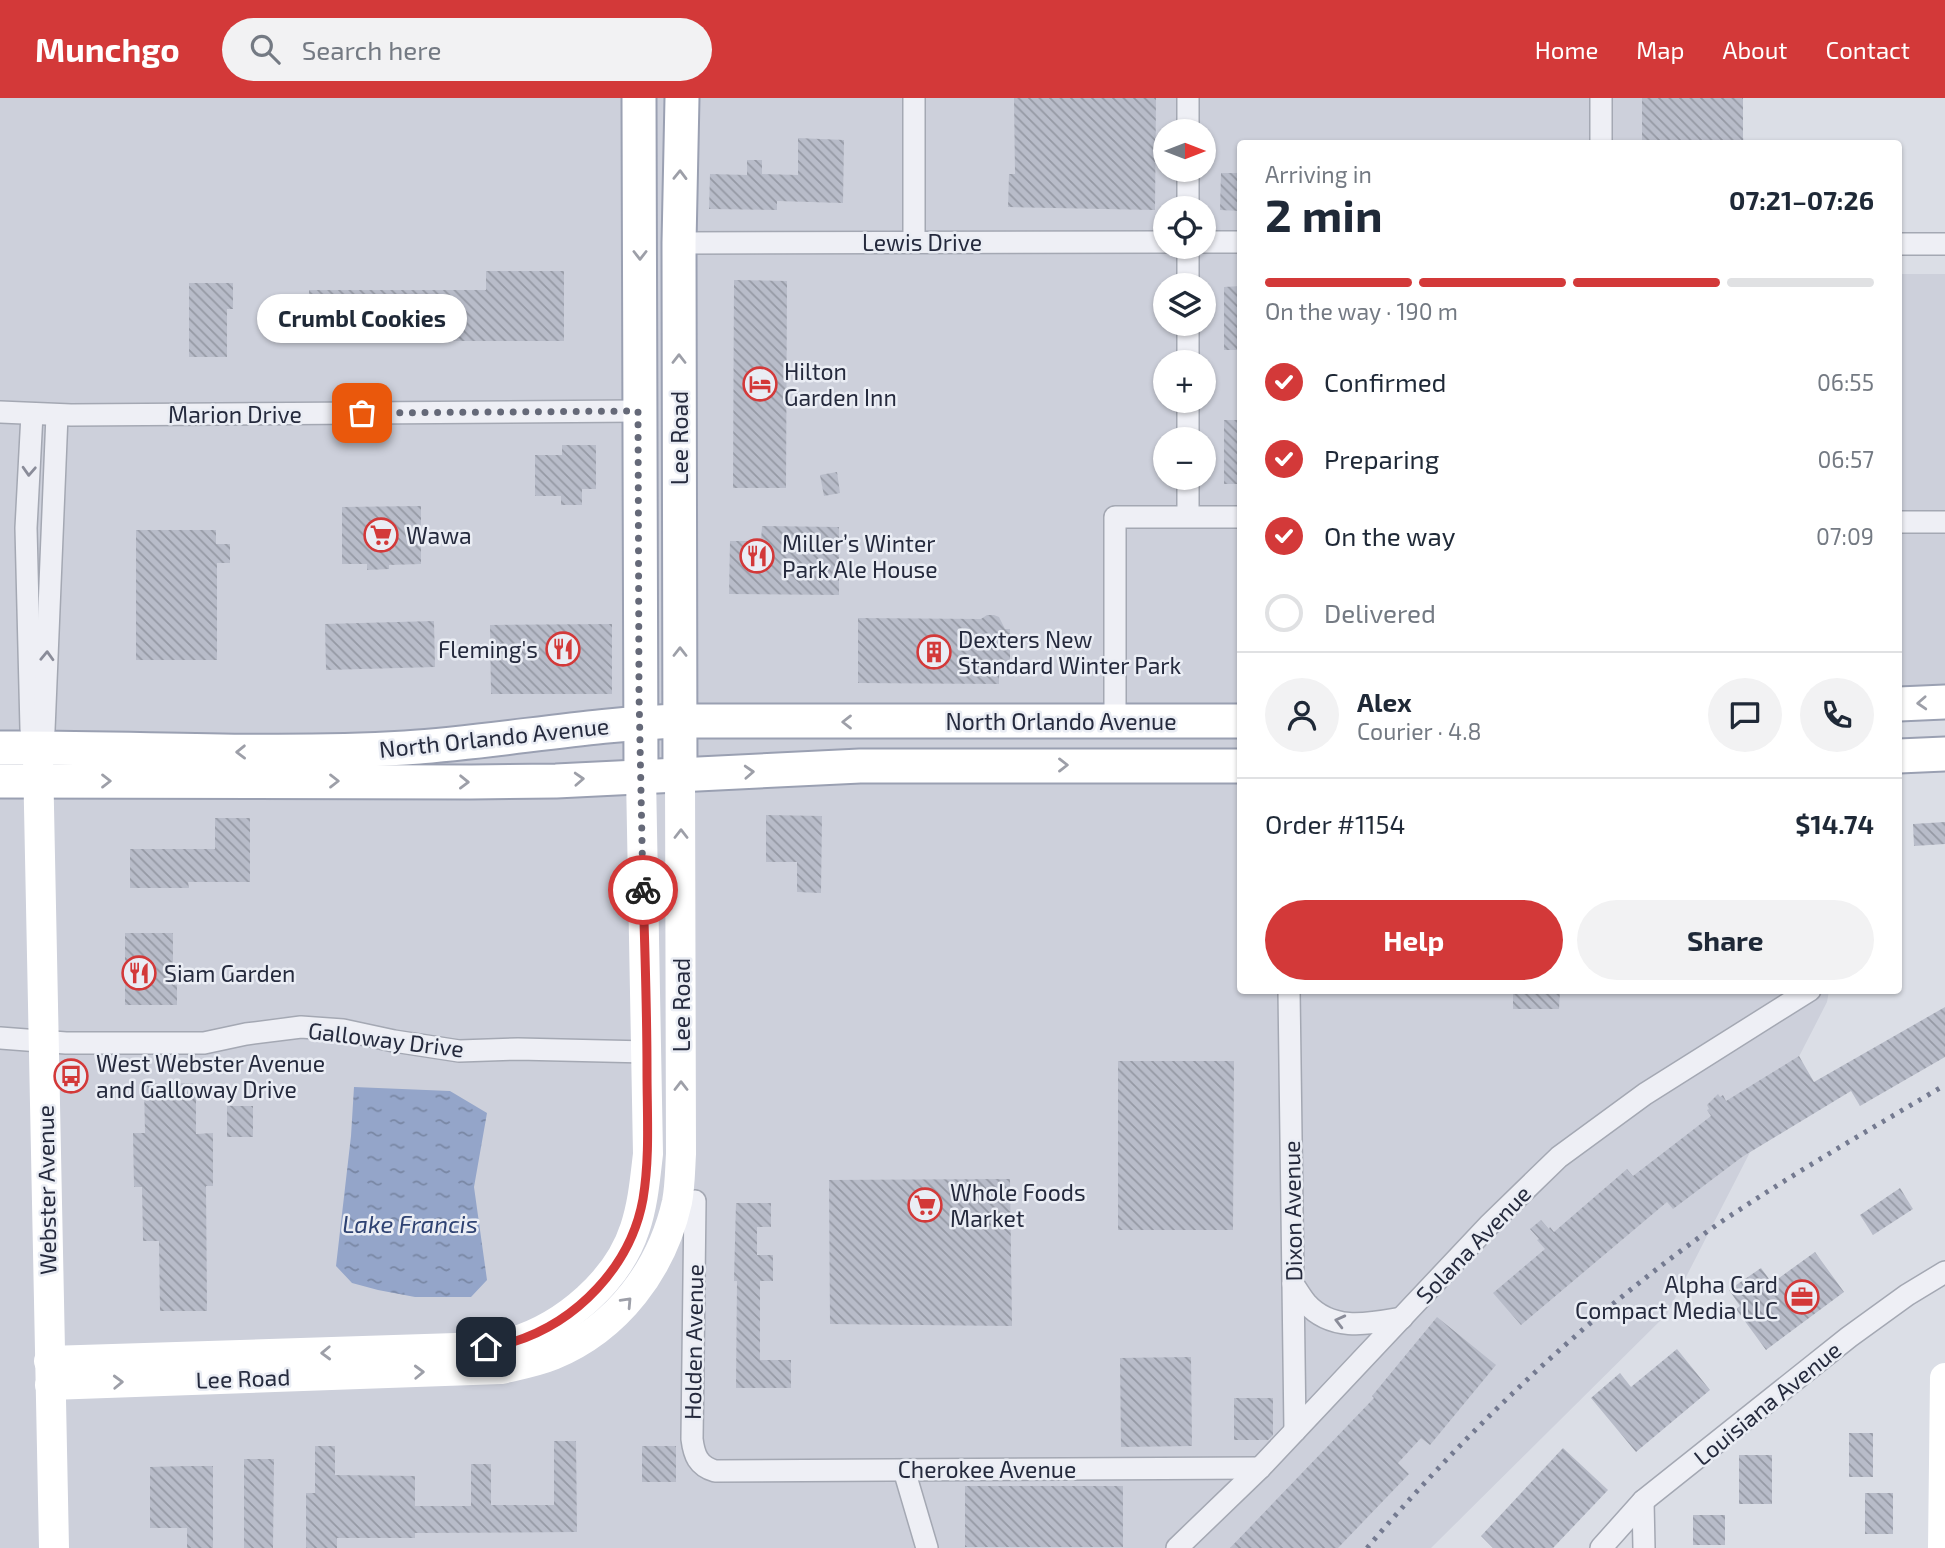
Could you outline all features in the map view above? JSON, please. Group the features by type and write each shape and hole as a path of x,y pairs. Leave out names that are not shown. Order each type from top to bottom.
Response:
{"main road":[{"name":"Lee Road","path":"639,98 640,776"},
{"name":"Lee Road","path":"680,775 679,243 682,98"},
{"path":"640,187 655,223 664,234 679,243"},
{"path":"1902,704 1945,702"},
{"name":"North Orlando Avenue","path":"0,748 225,752 357,750 420,747 640,722 680,721 1237,721"},
{"path":"995,765 1008,747 1028,737 1076,721"},
{"path":"1902,756 1945,754"},
{"name":"North Orlando Avenue","path":"0,781 471,782 860,766 1237,766"}],"street":[{"path":"914,98 914,242"},
{"path":"1188,98 1188,119"},
{"path":"1601,98 1601,140"},
{"name":"Lewis Drive","path":"679,243 1153,242"},
{"path":"1216,242 1237,242"},
{"path":"1902,244 1945,244"},
{"name":"Marion Drive","path":"0,412 57,415 638,411"},
{"path":"32,414 26,528 31,729 38,747"},
{"path":"38,747 44,730 57,415"},
{"path":"1188,490 1188,516"},
{"path":"1115,721 1115,517 1237,517"},
{"path":"1902,522 1945,523"},
{"path":"26,528 52,527"},
{"name":"Webster Avenue","path":"38,747 54,1548"},
{"name":"Lee Road","path":"50,1373 364,1363 501,1369 531,1363 555,1354 587,1336 614,1316 654,1266 669,1230 677,1200 681,1154 680,775"},
{"name":"Lee Road","path":"364,1363 513,1342 544,1328 571,1312 598,1289 618,1263 634,1231 642,1200 648,1154 640,776"},
{"name":"Dixon Avenue","path":"1289,994 1295,1431"},
{"name":"Solana Avenue","path":"1177,1548 1260,1468 1490,1224 1559,1157 1645,1094 1804,994"},
{"name":"Galloway Drive","path":"0,1038 77,1043 204,1043 246,1034 302,1027 343,1030 459,1051 518,1049 647,1052"},
{"path":"648,1154 681,1154"},
{"name":"Holden Avenue","path":"695,1201 692,1439 699,1463 715,1471"},
{"name":"Louisiana Avenue","path":"1601,1548 1643,1501 1849,1338 1907,1295 1945,1272"},
{"path":"1293,1284 1306,1303 1324,1317 1342,1324 1370,1324 1402,1318"},
{"path":"1943,1545 1945,1378"},
{"name":"Cherokee Avenue","path":"715,1471 1260,1468"},
{"path":"904,1470 927,1548"},
{"path":"1643,1501 1644,1548"}],"shaded area":[{"path":"0,98 1722,98 1744,140 1237,140 1237,994 1828,994 1827,1002 1667,1314 1431,1548 0,1548"},
{"path":"1902,274 1945,274 1945,685 1902,687"}],"water":[{"name":"Lake Francis","path":"354,1087 450,1091 487,1113 474,1187 487,1280 471,1297 415,1297 378,1290 352,1283 336,1266"}],"building":[{"path":"1014,98 1156,98 1156,119 1153,119 1153,182 1155,182 1153,210 1008,207 1009,174 1015,174"},
{"path":"1642,98 1743,98 1743,140 1642,140"},
{"path":"798,138 844,140 843,203 777,201 777,210 709,209 710,174 747,175 747,160 762,160 762,174 798,175"},
{"path":"1221,173 1237,173 1237,211 1220,210"},
{"path":"486,271 564,271 564,341 309,341 309,290 486,290"},
{"name":"Hilton Garden Inn","path":"734,280 787,281 786,488 733,488"},
{"path":"189,283 233,283 233,309 227,309 227,357 189,357"},
{"path":"1237,286 1237,350 1224,350 1224,287"},
{"path":"1224,420 1237,420 1237,484 1224,484"},
{"path":"562,445 596,445 596,489 582,489 582,505 561,505 561,496 535,496 535,455 562,455"},
{"path":"837,472 840,493 824,496 820,475"},
{"path":"421,506 421,564 389,565 389,569 367,570 367,564 342,564 342,507"},
{"path":"762,526 839,527 839,595 729,594 730,541 761,541"},
{"path":"136,530 216,530 216,544 230,544 230,563 217,563 217,660 136,660"},
{"name":"Dexters New Standard Winter Park","path":"987,615 999,617 1005,629 1010,629 1010,675 999,675 999,684 858,683 858,618 981,619"},
{"path":"434,621 435,667 326,670 325,624"},
{"path":"612,624 612,694 491,694 490,625"},
{"path":"766,815 822,816 821,893 797,892 797,862 766,862"},
{"path":"215,818 250,818 250,882 188,882 189,888 130,888 130,849 215,849"},
{"path":"1945,822 1945,844 1914,846 1913,824"},
{"path":"125,933 173,933 173,985 177,985 177,1005 125,1005"},
{"path":"1513,994 1560,994 1559,1009 1513,1009"},
{"path":"1945,1007 1945,1057 1860,1106 1851,1091 1742,1157 1673,1209 1667,1202 1521,1325 1493,1293 1545,1249 1530,1229 1541,1220 1554,1232 1627,1169 1633,1176 1711,1116 1707,1105 1718,1094 1720,1097 1723,1095 1726,1101 1799,1056 1814,1082"},
{"path":"1118,1061 1234,1061 1233,1230 1118,1230"},
{"path":"196,1083 196,1134 213,1133 213,1186 206,1186 207,1311 160,1311 159,1241 143,1241 142,1187 134,1187 133,1133 145,1133 144,1084"},
{"path":"227,1106 253,1106 253,1137 227,1137"},
{"path":"1010,1179 1012,1326 830,1324 829,1180"},
{"path":"1900,1188 1913,1209 1873,1235 1860,1215"},
{"path":"736,1203 771,1203 771,1227 757,1227 757,1255 773,1255 773,1281 760,1281 760,1360 791,1360 791,1388 736,1388"},
{"path":"1815,1252 1844,1292 1766,1350 1736,1309 1740,1306 1729,1290 1761,1268 1772,1283"},
{"path":"1437,1317 1496,1365 1430,1445 1421,1438 1398,1463 1409,1474 1338,1548 1230,1548 1374,1398 1372,1396"},
{"path":"1677,1349 1710,1390 1636,1452 1591,1398 1620,1373 1631,1387"},
{"path":"1191,1357 1192,1446 1121,1447 1120,1358"},
{"path":"1234,1398 1273,1398 1273,1435 1268,1440 1234,1440"},
{"path":"1849,1433 1873,1433 1873,1477 1849,1477"},
{"path":"554,1441 576,1441 577,1532 415,1533 415,1538 337,1538 337,1548 306,1548 306,1493 315,1493 315,1446 335,1446 335,1475 415,1476 415,1506 471,1506 471,1464 491,1464 491,1505 554,1505"},
{"path":"642,1446 676,1446 676,1482 642,1482"},
{"path":"1563,1448 1608,1490 1553,1548 1493,1548 1481,1536"},
{"path":"1739,1455 1772,1455 1772,1504 1739,1504"},
{"path":"244,1459 274,1459 273,1548 244,1548"},
{"path":"213,1466 213,1548 187,1548 187,1528 150,1528 150,1467"},
{"path":"965,1486 1123,1486 1123,1547 965,1547"},
{"path":"1865,1493 1893,1493 1893,1534 1865,1534"},
{"path":"1693,1515 1725,1515 1725,1545 1693,1545"}],"railway":[{"path":"1367,1548 1489,1416 1623,1296 1718,1224 1945,1085"}],"way so far":[{"path":"362,413 638,411 643,890"}],"place":[{"name":"Hilton Garden Inn","path":"760,384"},
{"name":"Crumbl Cookies","path":"362,413"},
{"name":"Wawa","path":"381,535"},
{"name":"Miller’s Winter Park Ale House","path":"757,556"},
{"name":"Fleming's","path":"563,649"},
{"name":"Dexters New Standard Winter Park","path":"934,652"},
{"name":"Siam Garden","path":"139,973"},
{"name":"West Webster Avenue and Galloway Drive","path":"71,1076"},
{"name":"Whole Foods Market","path":"925,1205"},
{"name":"Alpha Card Compact Media LLC","path":"1802,1297"}],"route":[{"path":"486,1347 513,1342 571,1312 598,1289 618,1263 634,1231 642,1200 648,1154 643,890"}]}
